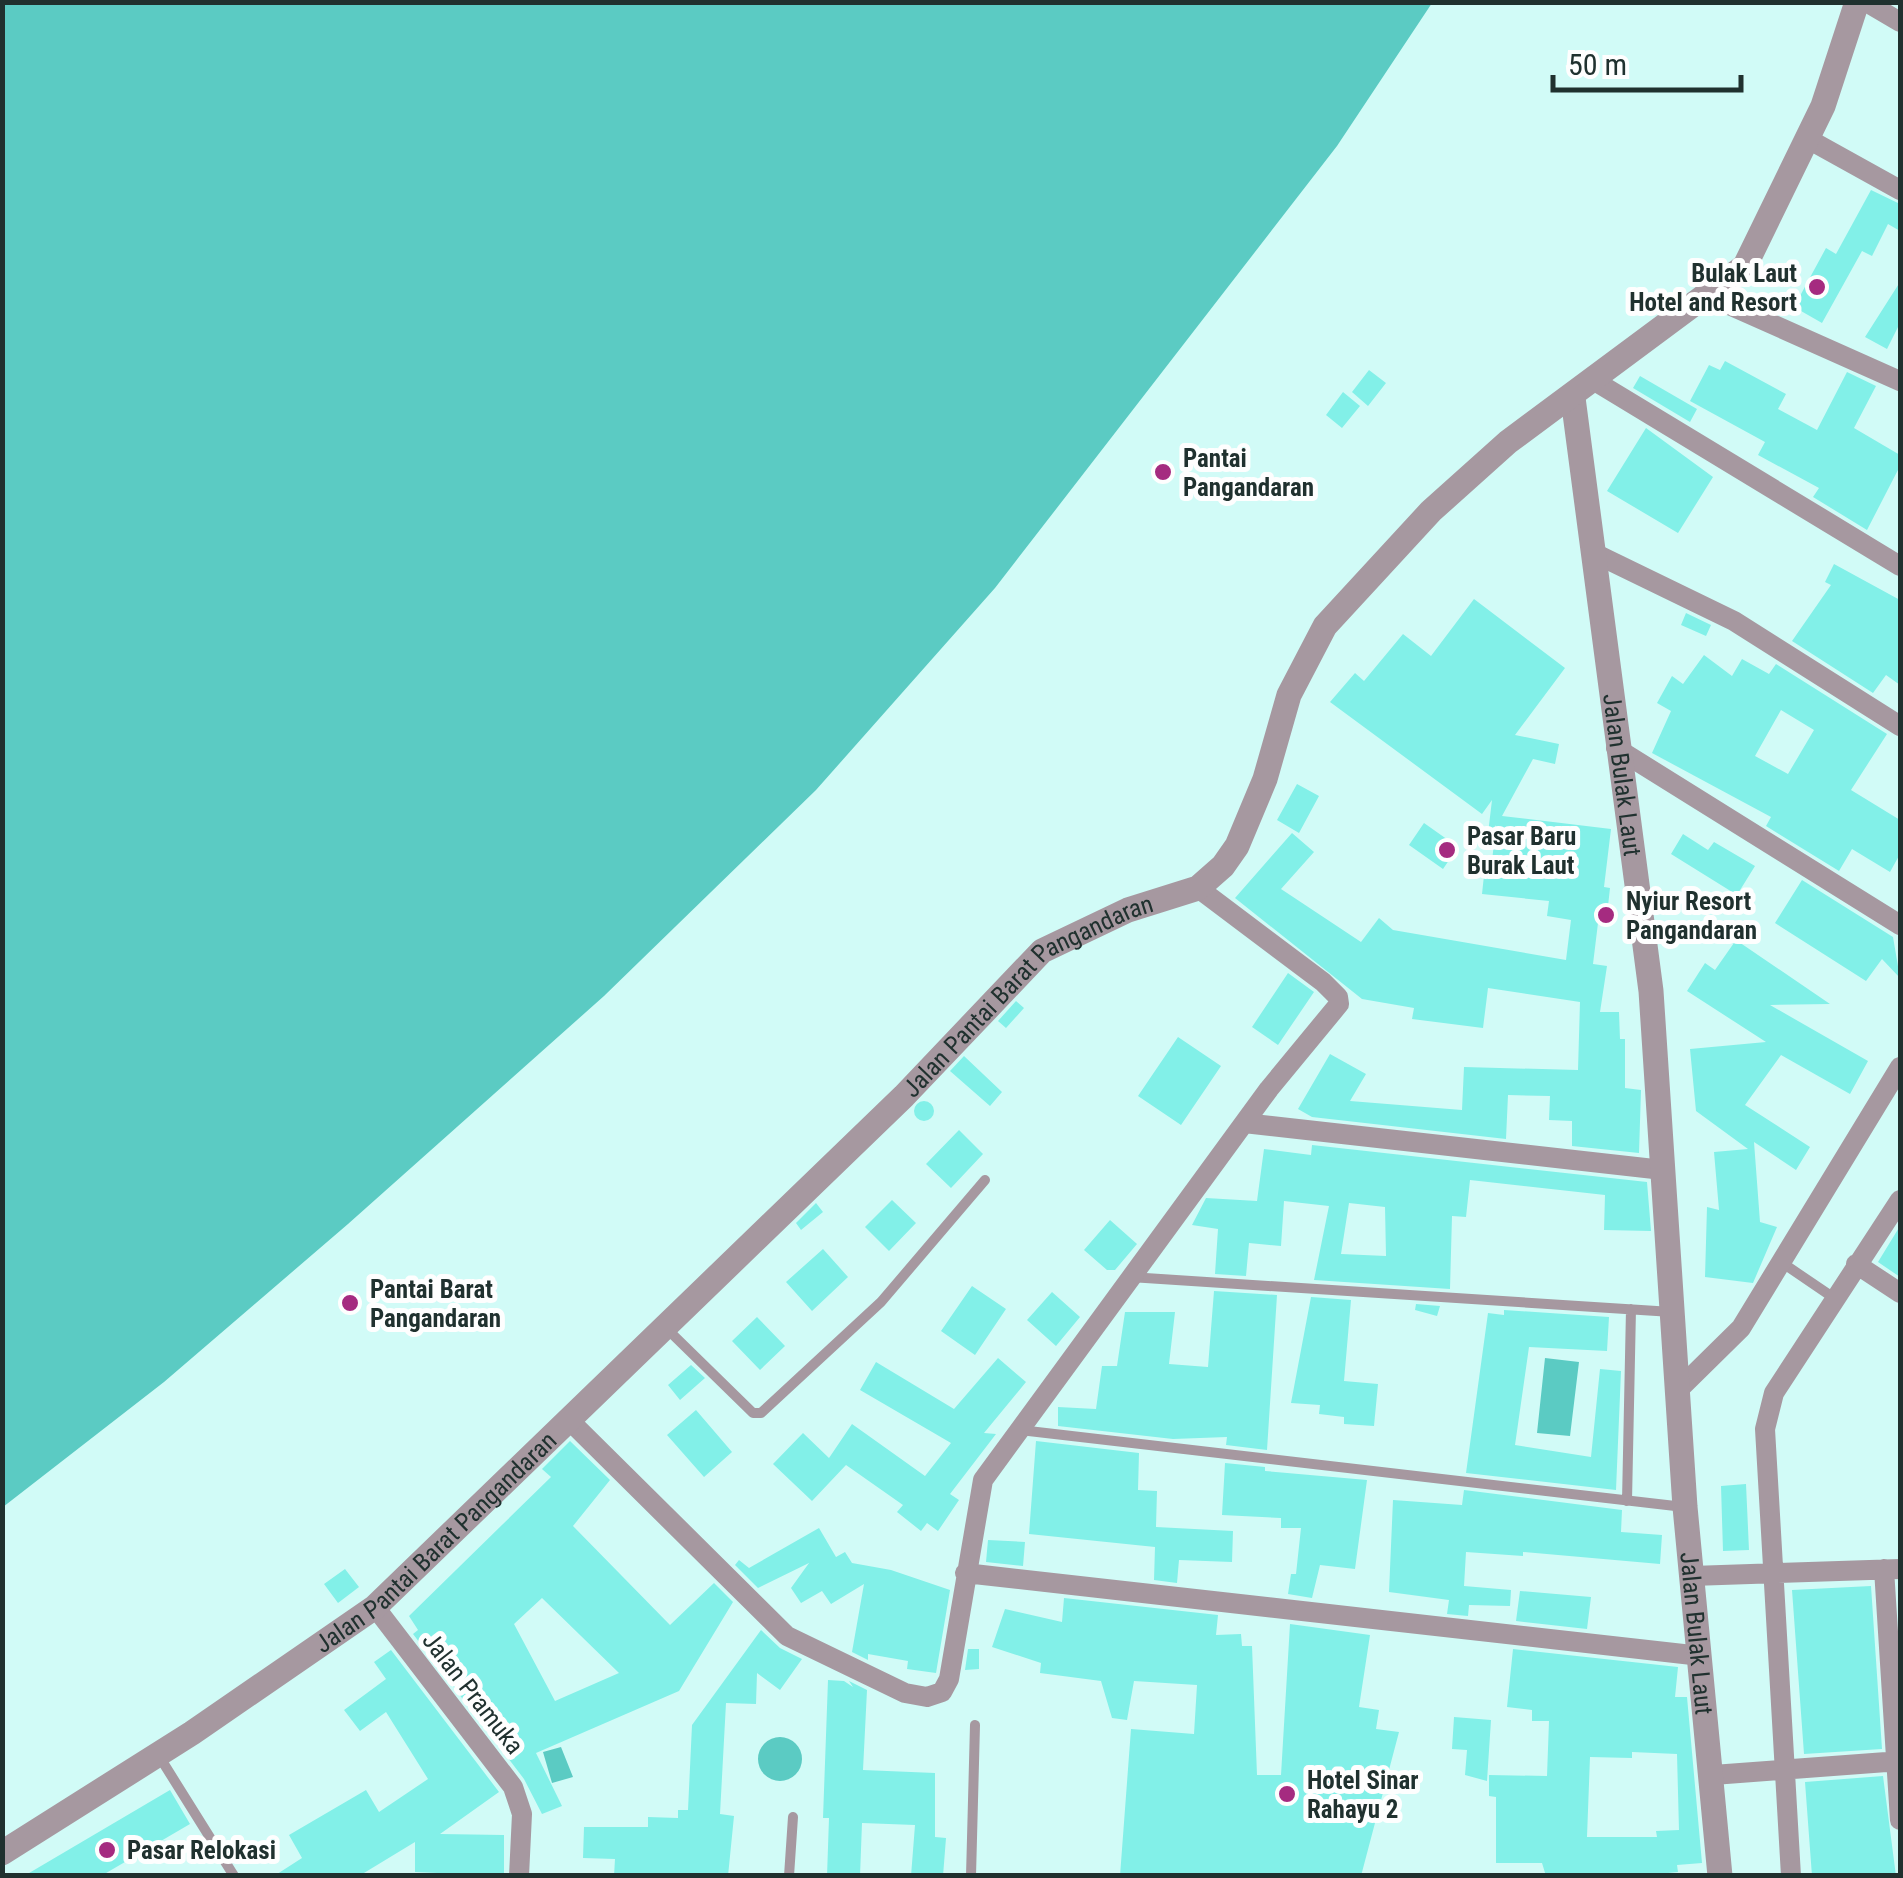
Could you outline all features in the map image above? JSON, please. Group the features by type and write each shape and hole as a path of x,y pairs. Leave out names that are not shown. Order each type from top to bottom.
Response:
{"street":[{"name":"Jalan Pantai Barat Pangandaran","path":"2,1853 158,1755 375,1607 904,1096 1042,950 1128,910 1198,888 1223,866 1237,846 1265,779 1288,695 1325,626 1430,510 1508,442 1573,398 1745,266 1808,140 1857,2"},
{"path":"1866,2 1900,22"},
{"path":"1808,140 1900,190"},
{"path":"1709,296 1900,381"},
{"path":"1593,380 1900,566"},
{"name":"Jalan Bulak Laut","path":"1573,398 1616,748 1651,991 1685,1507 1720,1876"},
{"path":"1594,553 1734,621 1900,726"},
{"path":"1616,748 1900,925"},
{"path":"568,1419 787,1636 905,1693 927,1697 942,1692 949,1679 983,1480 1129,1277 1340,1000 1198,888"},
{"path":"1677,1390 1741,1328 1899,1072"},
{"path":"1244,1123 1664,1170"},
{"path":"1792,1876 1765,1428 1774,1393 1900,1200"},
{"path":"1856,1264 1900,1293"},
{"path":"1692,1576 1892,1569 1900,1820"},
{"path":"966,1573 1702,1656"},
{"name":"Jalan Pramuka","path":"375,1607 513,1787 522,1814 519,1876"},
{"path":"1713,1775 1900,1761"}],"lane":[{"path":"665,1326 730,1392 753,1413 761,1414 880,1302 985,1180"},
{"path":"1784,1264 1834,1298"},
{"path":"1129,1277 1672,1312"},
{"path":"1628,1501 1631,1309"},
{"path":"1019,1430 1685,1507"},
{"path":"971,1876 975,1725"},
{"path":"158,1755 234,1876"},
{"path":"790,1876 792,1817"}],"water":[{"path":"3,2 1432,3 1337,146 995,588 816,790 604,996 348,1224 164,1382 3,1507"},
{"path":"1545,1358 1579,1362 1570,1436 1537,1433"},
{"path":"780,1737 796,1743 802,1759 796,1775 780,1781 764,1775 758,1759 764,1743"},
{"path":"561,1747 573,1777 552,1783 543,1752"}],"building":[{"path":"1871,190 1900,204 1900,231 1888,224 1872,256 1862,251 1822,323 1794,307 1826,248 1836,254"},
{"path":"1900,282 1900,323 1887,349 1865,337"},
{"path":"1725,361 1786,394 1778,409 1817,430 1847,372 1876,386 1854,428 1900,455 1900,466 1867,530 1813,497 1819,488 1758,455 1765,442 1690,401 1709,365 1720,370"},
{"path":"1369,370 1386,383 1368,406 1352,392"},
{"path":"1640,376 1697,409 1690,422 1633,388"},
{"path":"1343,392 1360,406 1342,428 1326,415"},
{"path":"1646,428 1713,477 1678,533 1607,491"},
{"path":"1834,564 1900,600 1900,685 1886,675 1873,693 1792,641 1831,585 1825,582"},
{"path":"1474,599 1565,668 1515,735 1559,744 1555,764 1533,759 1502,816 1611,829 1604,887 1610,888 1606,924 1598,923 1593,964 1607,966 1600,1012 1619,1012 1620,1039 1625,1039 1625,1088 1641,1090 1639,1153 1572,1146 1572,1121 1549,1120 1550,1096 1508,1095 1506,1139 1312,1117 1298,1109 1330,1054 1366,1074 1350,1101 1462,1110 1464,1067 1578,1070 1580,1002 1488,988 1483,1028 1412,1019 1414,1008 1362,999 1235,898 1292,833 1314,852 1281,889 1361,942 1379,918 1393,930 1566,960 1571,920 1547,916 1549,901 1482,894 1485,866 1491,870 1496,825 1487,842 1492,800 1482,814 1330,702 1355,673 1364,681 1403,634 1431,656"},
{"path":"1686,613 1711,625 1706,636 1681,625"},
{"path":"1704,655 1732,676 1742,659 1769,674 1776,664 1887,734 1851,790 1900,820 1900,854 1890,872 1852,849 1839,871 1766,826 1771,817 1652,753 1671,711 1657,703 1672,676 1683,684","holes":["1781,710 1814,730 1788,774 1755,756"]},
{"path":"1297,784 1319,796 1299,833 1277,820"},
{"path":"1424,823 1458,847 1443,869 1409,845"},
{"path":"1683,834 1708,850 1714,842 1755,866 1737,895 1671,854"},
{"path":"1802,880 1893,937 1900,978 1882,959 1866,981 1775,923"},
{"path":"1736,940 1830,1004 1770,1005 1868,1061 1850,1094 1781,1055 1745,1105 1810,1147 1796,1170 1754,1142 1760,1222 1777,1227 1753,1283 1705,1277 1707,1207 1719,1210 1714,1152 1748,1149 1696,1111 1690,1049 1766,1042 1687,991 1705,963 1715,970"},
{"path":"1288,973 1314,992 1278,1045 1252,1027"},
{"path":"1016,1001 1024,1008 1006,1028 998,1021"},
{"path":"1178,1037 1221,1066 1181,1125 1138,1096"},
{"path":"964,1056 1002,1092 990,1106 950,1071"},
{"path":"920,1101 928,1101 934,1111 928,1121 920,1121 914,1115 914,1107"},
{"path":"959,1130 983,1154 951,1188 926,1164"},
{"path":"1312,1145 1647,1182 1651,1231 1604,1230 1605,1195 1470,1180 1466,1217 1452,1216 1450,1289 1314,1280 1329,1206 1284,1201 1281,1246 1249,1243 1246,1276 1215,1274 1218,1229 1192,1225 1206,1198 1257,1201 1264,1149 1311,1155","holes":["1349,1203 1385,1207 1386,1256 1341,1254"]},
{"path":"892,1200 916,1223 889,1251 865,1227"},
{"path":"816,1203 823,1212 801,1230 796,1223"},
{"path":"1110,1220 1137,1244 1115,1270 1107,1270 1084,1250"},
{"path":"1900,1226 1900,1277 1878,1262"},
{"path":"823,1249 848,1277 812,1311 786,1282"},
{"path":"972,1286 1006,1309 975,1355 941,1331"},
{"path":"1214,1291 1277,1295 1267,1450 1226,1445 1227,1437 1173,1439 1058,1426 1058,1407 1096,1409 1102,1366 1117,1366 1125,1312 1175,1312 1169,1364 1208,1367"},
{"path":"1052,1292 1080,1317 1056,1346 1027,1320"},
{"path":"1311,1297 1351,1300 1344,1381 1378,1384 1374,1426 1344,1424 1344,1417 1319,1414 1320,1405 1291,1403"},
{"path":"1416,1304 1440,1306 1437,1316 1415,1310"},
{"path":"1504,1310 1609,1317 1607,1351 1529,1347 1515,1445 1591,1457 1600,1369 1621,1371 1616,1490 1466,1473 1488,1313 1504,1315"},
{"path":"757,1317 785,1346 760,1370 732,1341"},
{"path":"998,1358 1026,1382 984,1433 996,1434 950,1494 959,1500 938,1531 927,1523 921,1531 897,1512 903,1505 846,1465 812,1501 773,1464 803,1433 829,1458 852,1424 925,1476 951,1443 860,1390 876,1362 954,1409"},
{"path":"691,1365 705,1378 680,1400 668,1385"},
{"path":"696,1410 732,1452 704,1477 667,1435"},
{"path":"570,1441 610,1480 573,1526 670,1625 714,1583 733,1602 679,1691 536,1753 562,1806 542,1814 524,1779 413,1634 418,1630 409,1616 551,1477 542,1469","holes":["542,1598 619,1673 555,1701 514,1624"]},
{"path":"1036,1441 1139,1453 1138,1490 1157,1491 1156,1527 1233,1531 1232,1562 1179,1560 1177,1583 1154,1580 1155,1547 1029,1534"},
{"path":"1225,1463 1265,1467 1265,1471 1367,1480 1355,1569 1320,1565 1312,1598 1288,1594 1291,1574 1296,1574 1301,1528 1281,1528 1281,1518 1222,1515"},
{"path":"1746,1484 1749,1550 1723,1551 1721,1486"},
{"path":"1464,1490 1622,1510 1621,1532 1662,1535 1660,1564 1523,1552 1523,1556 1466,1552 1464,1586 1511,1590 1510,1606 1469,1605 1468,1616 1447,1614 1449,1600 1389,1592 1393,1500 1462,1505"},
{"path":"819,1528 836,1557 845,1552 852,1563 891,1570 950,1590 936,1673 907,1669 908,1661 868,1654 868,1660 852,1652 864,1584 831,1604 822,1591 801,1603 791,1588 809,1563 758,1588 735,1565 739,1560 749,1568"},
{"path":"988,1540 1025,1542 1023,1566 986,1562"},
{"path":"345,1569 359,1587 338,1603 324,1584"},
{"path":"1871,1586 1882,1749 1804,1754 1792,1590"},
{"path":"1520,1591 1591,1597 1587,1629 1516,1621"},
{"path":"1064,1598 1218,1615 1216,1635 1241,1634 1242,1646 1252,1646 1257,1775 1281,1775 1290,1624 1370,1635 1359,1707 1379,1710 1376,1729 1399,1732 1361,1876 1120,1876 1131,1729 1194,1734 1197,1685 1134,1681 1127,1720 1112,1718 1101,1681 1040,1673 1041,1663 992,1647 1005,1609 1062,1622"},
{"path":"761,1630 780,1648 802,1659 780,1690 757,1673 756,1704 726,1703 720,1814 734,1816 728,1876 614,1876 615,1859 583,1858 584,1827 648,1827 648,1817 678,1818 678,1810 688,1810 692,1725"},
{"path":"968,1649 979,1649 979,1669 965,1670"},
{"path":"1513,1649 1678,1667 1675,1697 1687,1697 1702,1863 1677,1865 1678,1872 1638,1876 1546,1876 1542,1863 1496,1863 1496,1797 1489,1796 1489,1775 1547,1776 1549,1721 1532,1721 1532,1710 1507,1707","holes":["1632,1752 1677,1754 1679,1830 1656,1831 1657,1837 1587,1837 1590,1757 1632,1758"]},
{"path":"391,1650 499,1792 440,1834 504,1835 504,1876 415,1872 415,1842 359,1876 274,1876 302,1858 289,1835 366,1790 379,1812 428,1779 386,1712 360,1731 344,1710 386,1679 374,1662"},
{"path":"828,1680 844,1681 853,1687 849,1681 867,1690 863,1770 935,1773 935,1837 946,1838 943,1876 911,1876 915,1825 862,1823 860,1876 827,1876 829,1818 823,1818"},
{"path":"1454,1717 1491,1720 1487,1781 1465,1775 1467,1750 1452,1749"},
{"path":"1883,1776 1896,1876 1812,1876 1805,1782"},
{"name":"Pasar Relokasi","path":"170,1790 190,1824 101,1876 24,1876"}],"place":[{"name":"Bulak Laut Hotel and Resort","path":"1817,287"},
{"name":"Pantai Pangandaran","path":"1163,472"},
{"name":"Pasar Baru Burak Laut","path":"1447,850"},
{"name":"Nyiur Resort Pangandaran","path":"1606,915"},
{"name":"Pantai Barat Pangandaran","path":"350,1303"},
{"name":"Hotel Sinar Rahayu 2","path":"1287,1794"},
{"name":"Pasar Relokasi","path":"107,1850"}]}
